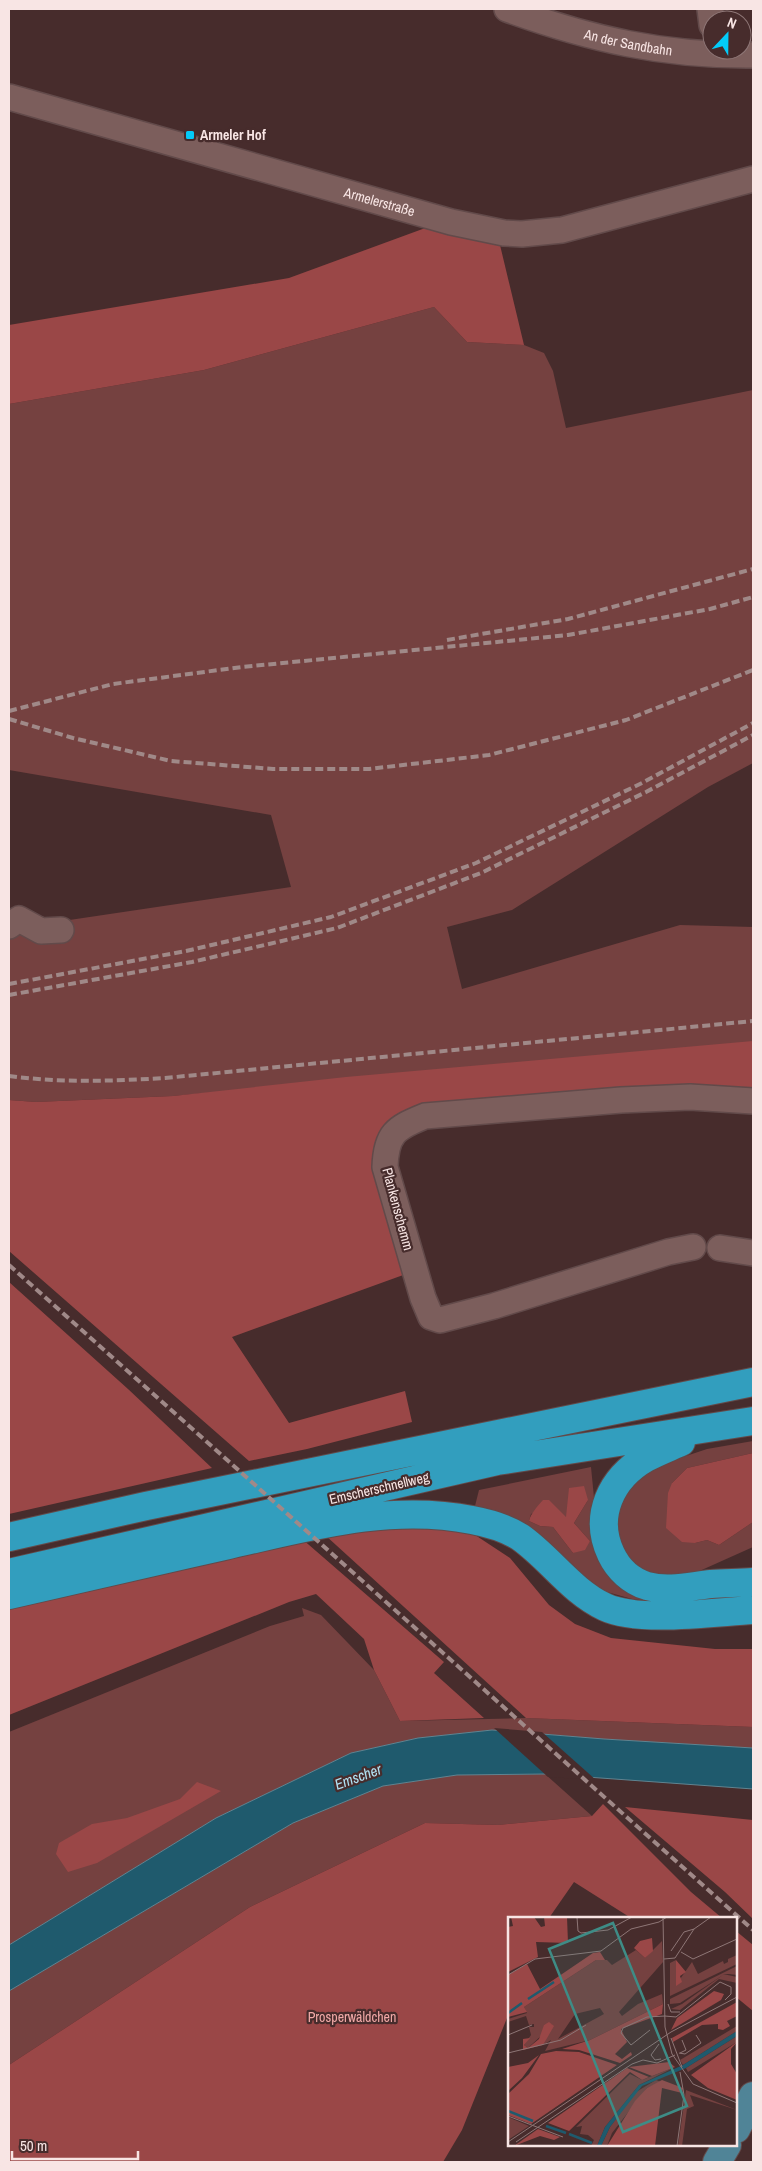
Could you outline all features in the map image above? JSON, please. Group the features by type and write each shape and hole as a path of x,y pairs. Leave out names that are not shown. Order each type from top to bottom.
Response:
{"highway":[{"path":"9,1537 146,1506 753,1382"},
{"path":"742,1423 681,1442 646,1458 622,1478 612,1491 603,1514 605,1537 611,1553 624,1573 636,1582 663,1589 753,1582"},
{"name":"Emscherschnellweg","path":"9,1572 497,1461 742,1423"},
{"path":"9,1595 289,1532 367,1516 400,1514 471,1520 496,1526 519,1537 569,1582 605,1607 625,1613 649,1616 748,1614"},
{"path":"719,1584 753,1567"}],"main road":[{"path":"737,2127 753,2096"},
{"path":"718,2162 726,2146"}],"street":[{"name":"An der Sandbahn","path":"507,9 559,27 627,45 673,52 702,53"},
{"name":"Armelerstraße","path":"9,97 451,222 504,233 522,234 562,230 753,179"},
{"path":"9,926 20,919 41,931 61,930"},
{"name":"Plankenschemm","path":"693,1247 668,1252 494,1306 440,1320 431,1316 423,1298 385,1167 385,1150 397,1129 402,1125 425,1116 621,1100 690,1097 753,1101"},
{"path":"720,1248 753,1253"}],"shaded area":[{"path":"434,307 467,342 524,345 544,353 553,371 566,428 753,390 753,763 708,787 512,910 447,927 462,989 680,925 753,927 753,1043 173,1096 36,1102 9,1100 9,929 291,887 271,815 9,770 9,404 204,370"},
{"path":"753,1441 753,1453 687,1468 672,1483 695,1543 707,1540 719,1545 753,1522 753,1547 695,1573 665,1578 642,1570 621,1549 615,1527 623,1494 639,1478 662,1464 707,1449"},
{"path":"591,1467 596,1518 621,1578 753,1589 753,1597 649,1601 632,1599 600,1590 503,1516 475,1506 479,1490","holes":["588,1500 574,1523 590,1541 573,1553 553,1527 540,1526 529,1521 531,1514 535,1512 566,1517"]},
{"path":"302,1608 321,1615 374,1670 400,1721 526,1718 753,1727 753,1748 492,1730 418,1738 351,1753 216,1818 9,1945 9,1732 270,1626 304,1616"},
{"path":"545,1774 592,1816 498,1825 425,1823 250,1907 9,2065 9,1991 293,1823 383,1786 457,1775"}],"green space":[{"path":"428,227 500,245 524,345 467,342 434,307 204,370 9,404 9,325 289,278"},
{"path":"753,1041 753,1094 387,1125 406,1274 232,1337 289,1423 405,1391 412,1422 307,1449 249,1461 9,1251 9,1100 36,1102 173,1096 346,1077"},
{"path":"9,1282 128,1389 212,1468 9,1514"},
{"path":"753,1453 753,1522 719,1545 707,1540 695,1543 682,1542 666,1528 668,1493 672,1483 687,1468"},
{"path":"584,1486 588,1500 574,1523 590,1541 585,1550 573,1553 553,1527 540,1526 529,1521 543,1500 549,1500 566,1517 569,1488"},
{"path":"386,1522 466,1529 510,1558 549,1605 575,1624 611,1638 715,1649 753,1649 753,1727 526,1718 325,1535"},
{"path":"301,1538 444,1662 434,1673 484,1718 400,1721 374,1670 364,1639 316,1594 289,1602 9,1715 9,1603"},
{"path":"197,1782 221,1791 97,1863 68,1872 56,1854 59,1843 92,1824 127,1818 180,1799"},
{"name":"Prosperwäldchen","path":"603,1804 691,1892 721,1917 629,1917 574,1882 550,1917 508,1917 508,2015 462,2130 443,2162 9,2162 9,2065 250,1907 425,1823 498,1825 592,1816"},
{"path":"625,1807 753,1820 753,1919 725,1892"},
{"path":"737,1932 753,1945 753,2011 737,1998"}],"water":[{"name":"Emscher","path":"492,1730 753,1748 753,1789 545,1774 457,1775 383,1786 293,1823 9,1991 9,1945 216,1818 351,1753 418,1738"}],"pier":[{"path":"494,1728 542,1732 596,1780 548,1777"}],"railway":[{"path":"447,640 568,619 753,569"},
{"path":"9,711 113,684 242,667 568,635 710,609 753,597"},
{"path":"9,719 73,738 171,761 273,769 369,769 489,755 626,720 753,670"},
{"path":"9,984 186,951 331,917 476,863 642,783 753,723"},
{"path":"9,995 192,962 337,928 481,873 646,792 753,735"},
{"path":"9,1076 106,1081 165,1078 753,1021"},
{"path":"9,1265 753,1930"}],"place":[{"name":"Armeler Hof","path":"190,135"}]}
